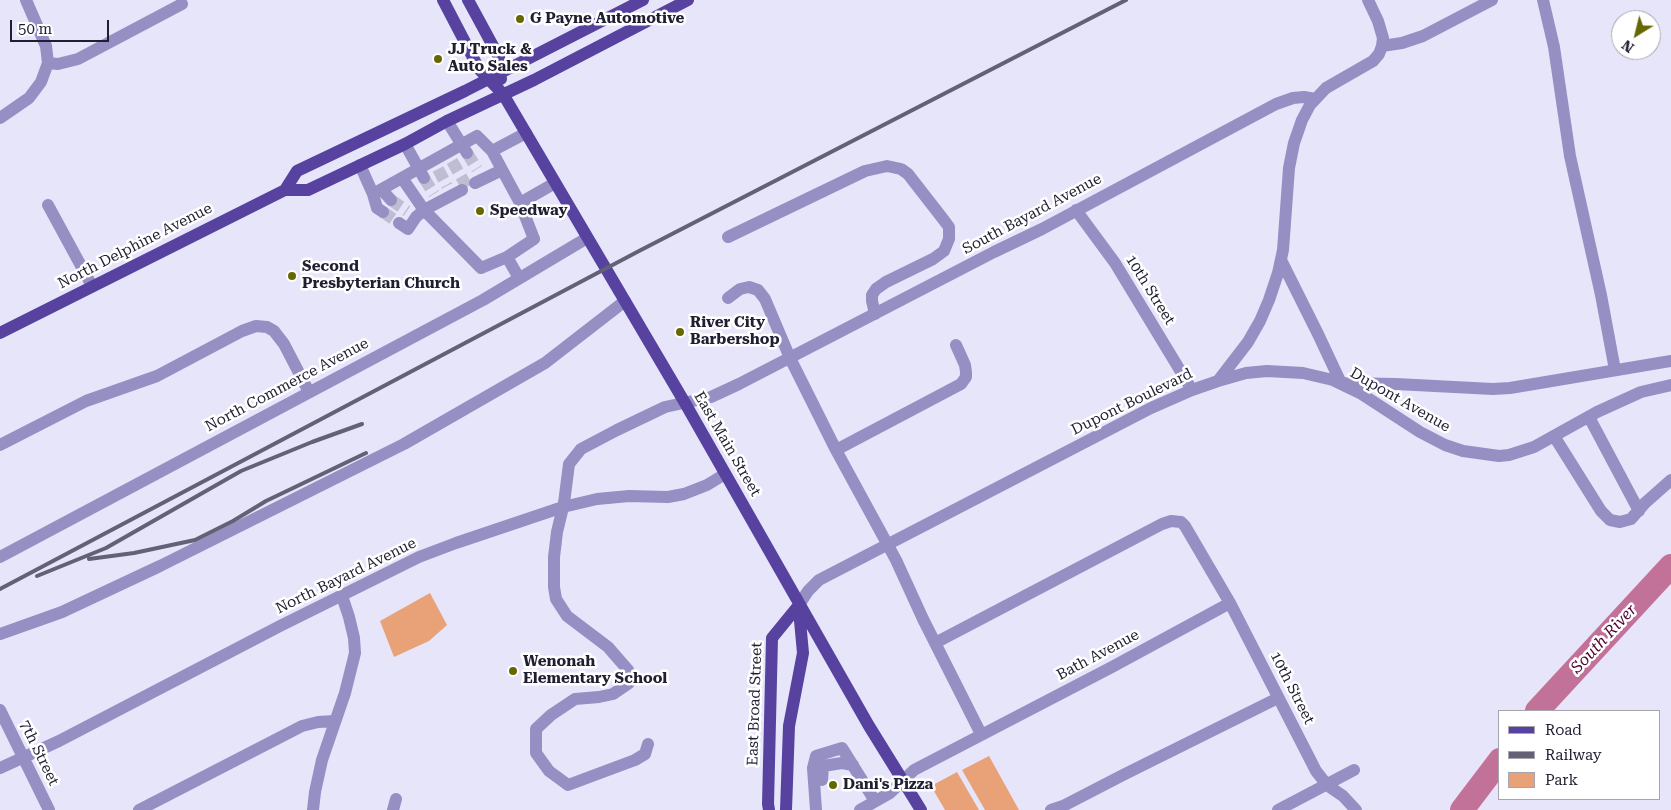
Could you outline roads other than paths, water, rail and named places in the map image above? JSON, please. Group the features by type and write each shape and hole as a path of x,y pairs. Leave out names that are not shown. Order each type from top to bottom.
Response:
{"main road":[{"path":"444,0 479,70 495,76"},
{"name":"East Main Street","path":"468,0 499,57 495,76 503,94 685,403 869,726 920,810"},
{"name":"North Delphine Avenue","path":"285,190 297,171 495,76 643,0"},
{"name":"North Delphine Avenue","path":"0,333 285,190 308,190 405,144 688,0"},
{"path":"786,810 789,726 802,653 799,605"},
{"name":"East Broad Street","path":"769,810 772,638 799,605"}],"street":[{"path":"0,118 29,98 38,88 48,63 46,46 26,0"},
{"path":"1315,99 1326,88 1373,61 1379,54 1383,38 1378,21 1368,0"},
{"path":"1382,46 1402,43 1423,36 1492,0"},
{"path":"1544,0 1554,47 1570,156 1601,295 1615,370"},
{"path":"48,63 58,64 78,59 182,4"},
{"name":"South Bayard Avenue","path":"648,744 644,754 635,760 568,785 550,771 536,753 536,729 551,714 575,699 613,694 629,683 630,676 628,670 608,647 567,616 556,599 554,557 557,532 563,507 569,464 581,449 665,407 711,397 790,358 1276,104 1293,98 1315,99"},
{"name":"Dupont Boulevard","path":"799,605 808,591 819,580 1151,408 1218,381 1248,342 1269,300 1283,250 1285,203 1290,160 1302,120 1315,99"},
{"path":"447,121 464,149"},
{"path":"492,151 526,133"},
{"path":"377,192 402,178 422,173 464,149 477,136 492,151 520,203 534,240 507,257 481,268 416,213 402,178"},
{"path":"405,144 422,173"},
{"path":"360,165 377,192 391,200"},
{"path":"728,238 865,171 887,166 901,169 908,174 943,219 948,227 949,239 944,251 933,259 886,282 876,289 872,294 875,314"},
{"path":"479,177 502,170"},
{"path":"520,203 555,183"},
{"path":"399,223 408,229 416,213 436,198 454,191"},
{"path":"377,192 377,208 383,212"},
{"path":"48,205 92,286"},
{"name":"10th Street","path":"1076,210 1115,263 1192,390"},
{"name":"North Commerce Avenue","path":"0,557 483,300 587,238"},
{"path":"507,257 519,278"},
{"path":"1281,260 1341,383 1493,389 1510,388 1671,361"},
{"path":"728,298 745,288 754,288 765,299 790,358 836,450 886,545 896,560 981,734"},
{"path":"0,634 62,612 160,566 404,444 545,363 625,301"},
{"path":"0,445 86,401 157,376 242,331 256,326 267,327 279,337 309,392"},
{"path":"836,450 961,384 966,377 966,372 956,345"},
{"name":"Dupont Avenue","path":"1218,381 1246,373 1274,371 1303,373 1341,383 1360,392 1420,432 1445,445 1486,456 1509,455 1530,449 1589,417 1641,392 1671,385"},
{"path":"1589,417 1639,510"},
{"path":"1554,436 1601,511 1610,520 1620,522 1632,519 1671,480"},
{"name":"North Bayard Avenue","path":"0,768 66,737 212,660 419,557 563,507 597,499 629,496 668,497 684,494 725,474"},
{"name":"10th Street","path":"935,642 1171,521 1177,520 1185,526 1230,604 1316,771 1327,785 1343,796 1355,810"},
{"path":"313,810 320,768 345,693 355,653 354,638 342,596"},
{"name":"Bath Avenue","path":"860,810 890,792 914,770 1230,604"},
{"path":"1051,810 1063,806 1278,698"},
{"name":"7th Street","path":"0,710 49,810"},
{"path":"139,810 302,726 318,722 335,721"},
{"path":"816,810 813,768 816,756 842,748 875,801"},
{"path":"816,810 823,800 823,766 842,763 853,765"},
{"path":"1278,810 1354,770"}],"waterway":[{"name":"South River","path":"1538,710 1671,566"},
{"name":"South River","path":"1462,810 1498,763"}],"tunnel":[{"path":"467,153 477,169"},
{"path":"452,161 467,187"},
{"path":"438,169 447,186"},
{"path":"424,178 434,194"},
{"path":"391,200 407,211"},
{"path":"383,212 399,223"}],"railway":[{"path":"0,589 639,251 1126,0"},
{"path":"37,576 106,548 241,471 362,424"},
{"path":"89,559 134,553 195,540 233,521 266,501 366,453"}],"place":[{"name":"G Payne Automotive","path":"520,19"},
{"name":"JJ Truck & Auto Sales","path":"438,59"},
{"name":"Speedway","path":"480,211"},
{"name":"Second Presbyterian Church","path":"292,276"},
{"name":"River City Barbershop","path":"680,332"},
{"name":"Wenonah Elementary School","path":"513,671"},
{"name":"Dani's Pizza","path":"833,785"}]}
